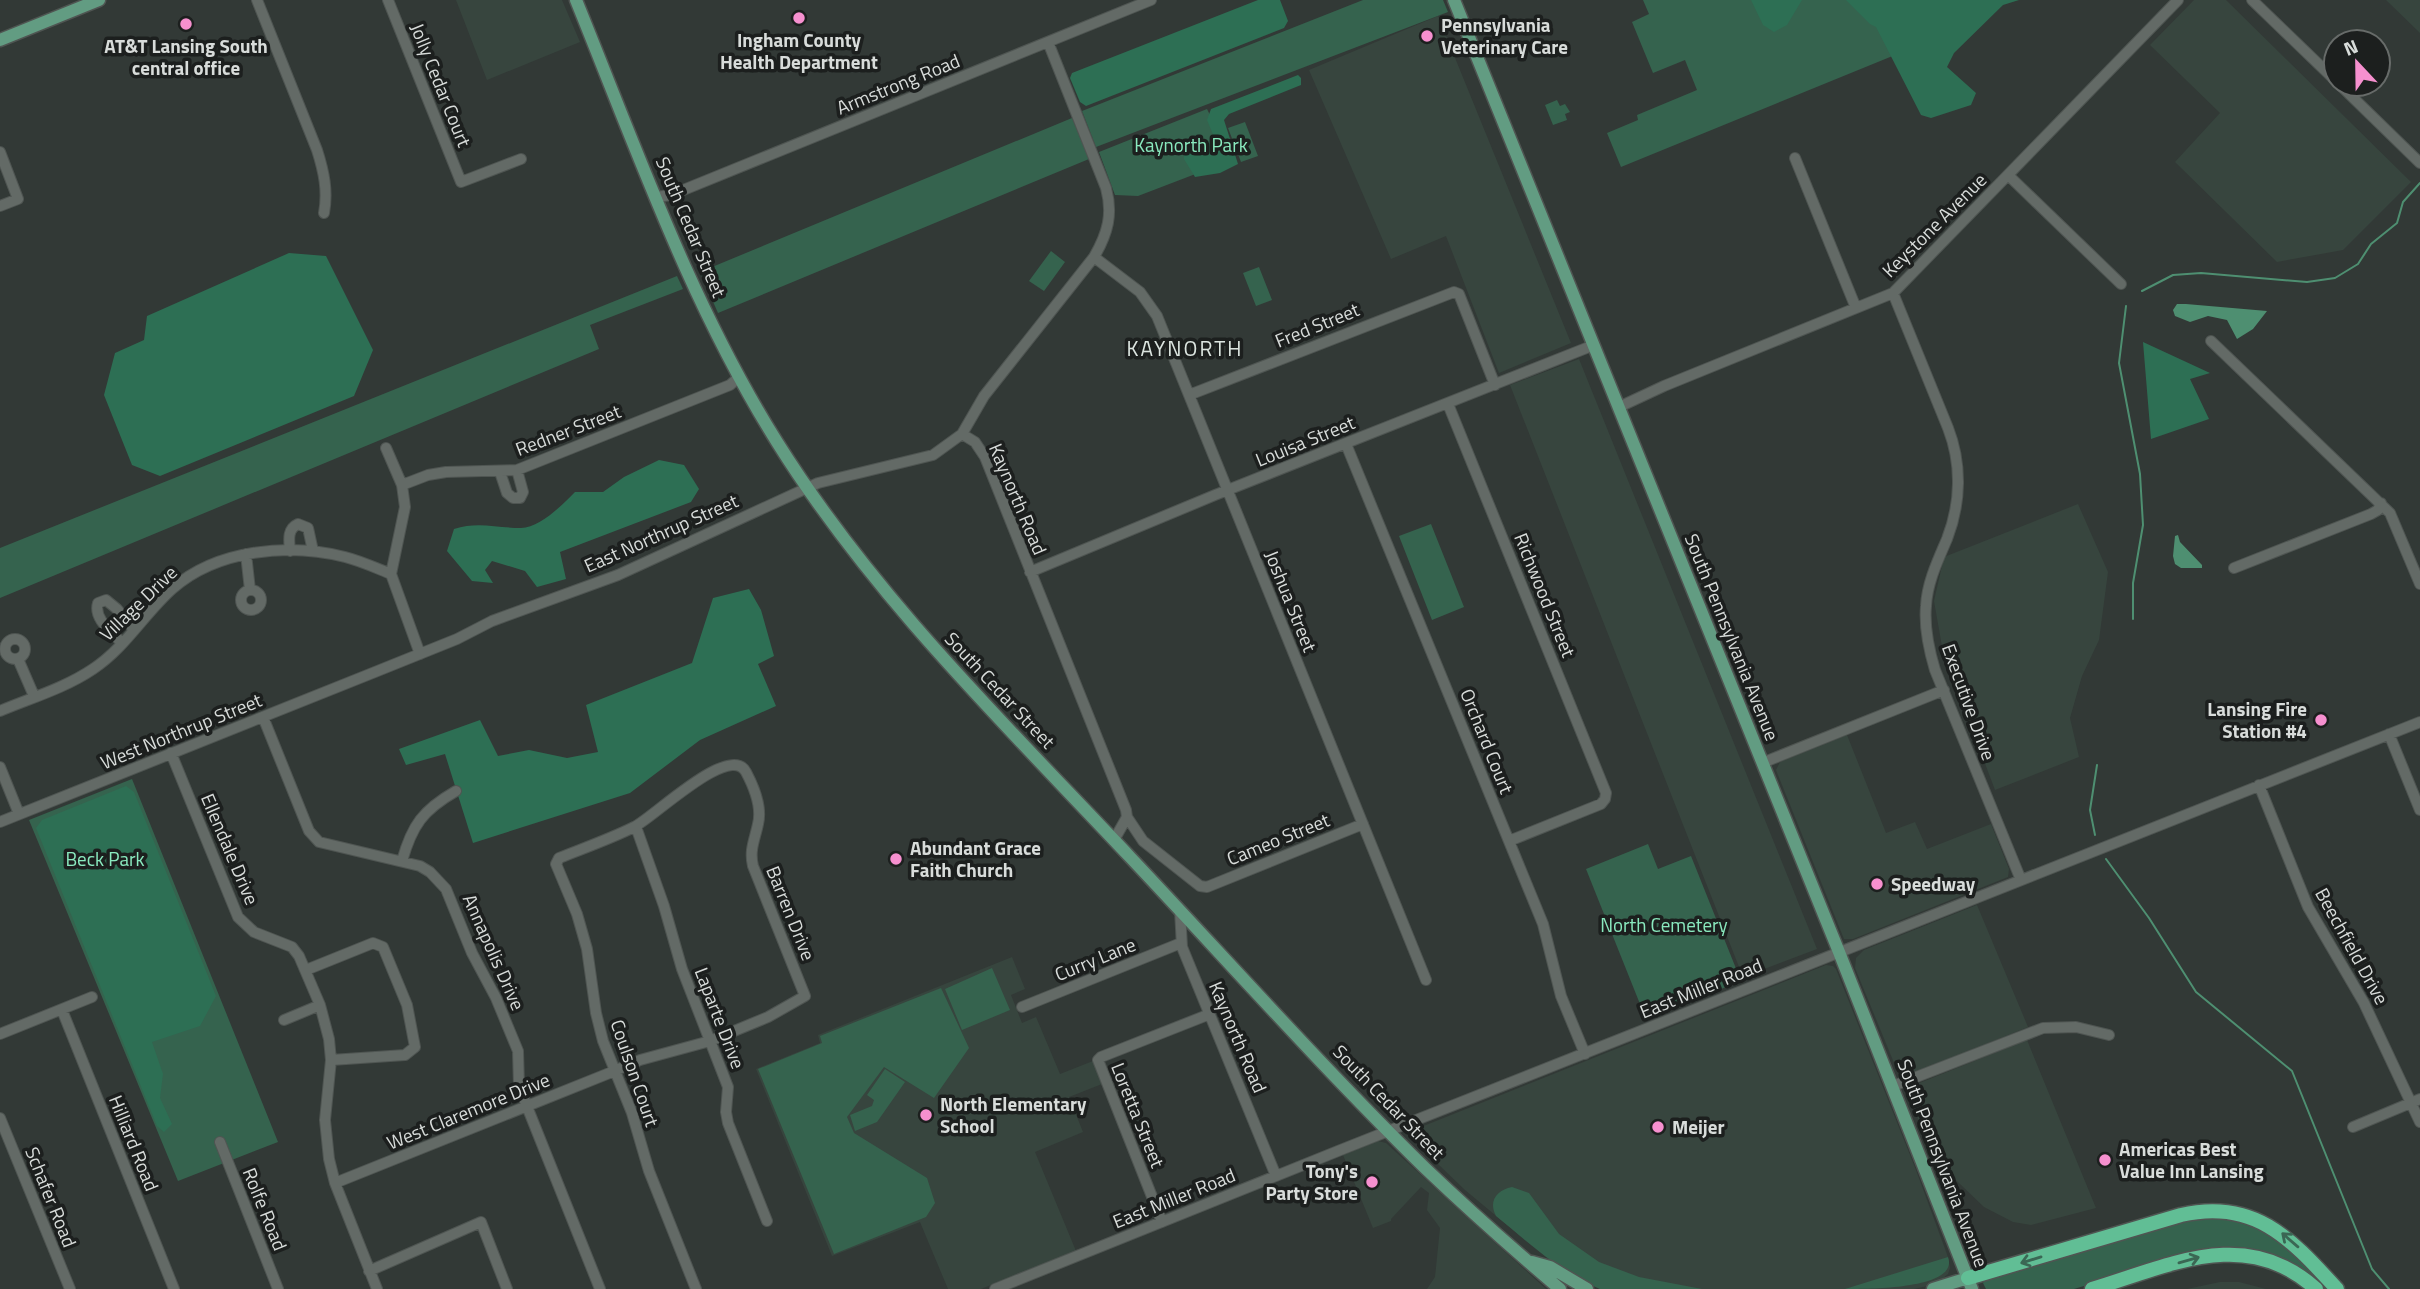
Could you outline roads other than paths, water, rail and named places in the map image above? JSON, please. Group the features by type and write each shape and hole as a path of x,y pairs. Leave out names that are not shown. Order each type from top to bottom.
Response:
{"highway":[{"path":"1970,1284 2181,1214 2210,1210 2240,1214 2271,1226 2290,1240 2337,1289"},
{"path":"2092,1289 2202,1256 2228,1253 2255,1256 2274,1262 2294,1272 2316,1289"},
{"path":"2108,1289 2123,1279"}],"main road":[{"path":"0,40 74,5 99,0"},
{"name":"South Cedar Street","path":"576,0 696,291 739,377 806,488 857,557 900,611 1388,1131 1560,1289"},
{"name":"South Pennsylvania Avenue","path":"1454,0 1893,1086 1970,1284"},
{"path":"1528,1261 1550,1267 1587,1289"},
{"path":"1933,1289 1970,1284"}],"street":[{"path":"257,0 320,160 327,195 324,214"},
{"name":"Jolly Cedar Court","path":"388,0 461,183 521,159"},
{"name":"Armstrong Road","path":"656,197 678,192 1151,0"},
{"name":"Keystone Avenue","path":"1619,407 1664,386 1893,293 2178,0"},
{"path":"2252,0 2322,67"},
{"name":"Kaynorth Road","path":"1048,42 1110,202 1109,226 1094,257 984,396 962,434 975,442 985,457 1127,817 1143,841 1195,884 1207,887"},
{"path":"2354,98 2420,163"},
{"path":"0,152 18,199 0,206"},
{"path":"1795,158 1856,308"},
{"path":"2008,175 2121,284"},
{"name":"Joshua Street","path":"1094,257 1140,292 1157,316 1426,980"},
{"name":"Fred Street","path":"1189,395 1450,292 1459,294 1495,385"},
{"name":"Executive Drive","path":"1893,293 1948,428 1958,470 1954,519 1935,565 1926,604 1929,647 2021,880"},
{"path":"2211,341 2381,503 2395,520 2420,584"},
{"name":"Louisa Street","path":"1030,572 1594,345"},
{"name":"Redner Street","path":"402,485 428,475 446,472 517,470 730,385 739,377"},
{"name":"Richwood Street","path":"1448,404 1605,789 1605,799 1601,804 1509,841"},
{"name":"East Northrup Street","path":"375,672 509,614 618,575 806,488 844,475 920,460 947,447 962,434"},
{"name":"Orchard Court","path":"1346,444 1543,924 1562,996 1585,1054"},
{"path":"386,448 402,485 405,508 390,574 420,654"},
{"path":"500,472 507,493 513,498 520,498 523,492 517,470"},
{"path":"2234,568 2371,514 2378,510 2381,503"},
{"path":"290,551 290,532 292,527 298,524 308,528 313,551"},
{"name":"Village Drive","path":"0,710 72,681 93,669 115,652 173,588 211,565 246,554 313,551 347,557 390,574"},
{"path":"246,554 250,590"},
{"path":"122,643 99,617 96,611 98,603 106,600 134,630"},
{"path":"18,659 34,696"},
{"name":"West Northrup Street","path":"0,822 375,672"},
{"path":"1762,763 1944,690"},
{"name":"Annapolis Drive","path":"263,717 309,831 319,842 419,866 430,872 446,889 472,953 489,982 518,1051 519,1086 596,1288"},
{"name":"East Miller Road","path":"995,1289 2420,722"},
{"path":"2389,734 2420,810"},
{"name":"Ellendale Drive","path":"171,753 238,917 254,932 292,947 299,956 320,1005 331,1059 325,1120 329,1159 335,1183 377,1289"},
{"name":"Barren Drive","path":"636,827 706,775 730,764 746,770 759,808 759,824 751,849 753,866 805,996"},
{"path":"0,767 19,814"},
{"name":"Beechfield Drive","path":"2259,785 2308,907 2416,1100 2420,1122"},
{"path":"402,861 415,825 431,807 456,791"},
{"path":"1114,840 1127,817"},
{"name":"Cameo Street","path":"1207,887 1363,824"},
{"name":"Coulson Court","path":"636,827 559,858 556,864 581,929 603,1041 632,1113 649,1171 696,1289"},
{"name":"Laparte Drive","path":"636,827 664,906 682,969 728,1087 728,1123 767,1221"},
{"name":"Kaynorth Road","path":"1180,910 1181,943 1276,1176"},
{"path":"306,971 373,943 383,947 407,1005 415,1047 405,1055 331,1059"},
{"name":"Curry Lane","path":"1023,1007 1181,943"},
{"name":"West Claremore Drive","path":"335,1183 647,1058 710,1041 768,1017 805,996"},
{"path":"0,1034 92,997"},
{"path":"284,1020 320,1005"},
{"name":"Hilliard Road","path":"62,1010 174,1289"},
{"name":"Loretta Street","path":"1162,1222 1098,1060 1210,1014"},
{"path":"1893,1086 2043,1028 2076,1027 2109,1035"},
{"path":"2353,1127 2416,1100"},
{"name":"Schafer Road","path":"0,1118 70,1289"},
{"name":"Rolfe Road","path":"220,1142 278,1289"},
{"path":"369,1270 481,1222 508,1289"}],"waterway":[{"path":"2142,291 2173,275 2201,273 2307,282 2335,278 2358,264 2371,244 2397,223 2403,202 2420,183"},
{"path":"2126,306 2119,363 2140,474 2143,525 2133,583 2133,619"},
{"path":"2095,835 2090,810 2097,765"},
{"path":"2106,859 2149,918 2196,992 2292,1071 2372,1269 2389,1289"}],"place":[{"name":"Ingham County Health Department","path":"799,18"},
{"name":"AT&T Lansing South central office","path":"186,24"},
{"name":"Pennsylvania Veterinary Care","path":"1427,36"},
{"name":"Lansing Fire Station #4","path":"2321,720"},
{"name":"Abundant Grace Faith Church","path":"896,859"},
{"name":"Speedway","path":"1877,884"},
{"name":"North Elementary School","path":"926,1115"},
{"name":"Meijer","path":"1658,1127"},
{"name":"Americas Best Value Inn Lansing","path":"2105,1160"},
{"name":"Tony's Party Store","path":"1372,1182"}],"district":[{"name":"KAYNORTH","path":"1185,349"}],"park label":[{"name":"Kaynorth Park","path":"1191,145"},
{"name":"Beck Park","path":"105,859"},
{"name":"North Cemetery","path":"1664,925"}]}
